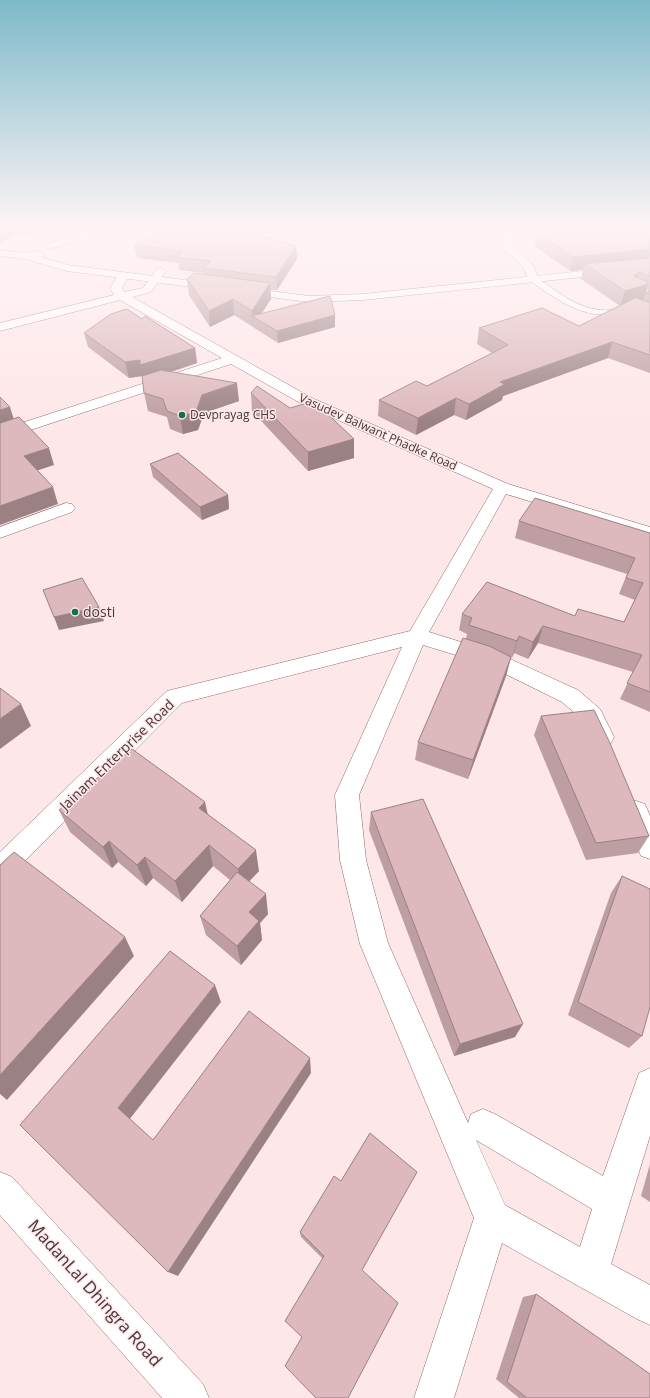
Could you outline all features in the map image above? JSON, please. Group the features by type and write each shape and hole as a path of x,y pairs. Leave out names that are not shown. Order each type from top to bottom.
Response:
{"street":[{"path":"0,327 133,293"},
{"path":"271,293 309,299 363,297 392,293"},
{"name":"Vasudev Balwant Phadke Road","path":"121,296 307,401 502,487 650,534"},
{"path":"0,435 232,359"},
{"path":"502,487 417,636 347,795 353,860 374,944 492,1218 650,1306"},
{"path":"0,533 66,508"},
{"path":"417,636 492,659 570,696 592,716 612,755"},
{"name":"Jainam Enterprise Road","path":"0,869 176,697 417,636"},
{"path":"626,791 650,848"},
{"path":"590,1272 650,1084"},
{"path":"484,1126 612,1201"},
{"name":"MadanLal Dhingra Road","path":"0,1189 189,1398"},
{"path":"434,1398 492,1218"}],"lane":[{"path":"557,293 570,303 599,312 612,312 649,301 649,296 644,293"},
{"path":"626,308 644,313"}],"building":[{"path":"197,293 263,293 252,311 233,299 209,311"},
{"path":"330,296 335,315 277,331 252,316"},
{"path":"633,297 650,302 650,355 612,342 500,382 505,384 469,404 456,398 418,418 379,400 416,381 427,386 508,345 479,328 542,308 579,326 635,298"},
{"path":"127,309 142,319 145,316 195,348 140,365 140,360 125,362 84,333 111,314"},
{"path":"161,370 237,383 202,395 196,412 180,416 167,411 163,399 144,393 142,376"},
{"path":"257,386 290,408 314,401 354,439 308,452 251,393"},
{"path":"0,397 10,407 0,410"},
{"path":"19,417 49,448 24,456 53,487 0,506 0,423"},
{"path":"178,453 228,495 200,507 150,464"},
{"path":"535,498 650,533 650,692 627,683 642,655 543,626 533,642 519,636 517,641 469,625 472,618 462,614 487,582 575,616 578,609 624,622 643,583 626,578 635,558 519,521"},
{"path":"82,578 99,607 54,617 43,590"},
{"path":"463,638 489,646 511,657 473,760 418,742"},
{"path":"0,688 21,704 0,719"},
{"path":"594,710 609,741 649,836 596,843 541,716"},
{"path":"132,749 205,802 199,808 256,850 238,869 209,845 175,881 145,857 137,865 109,841 103,847 59,810"},
{"path":"423,799 523,1024 460,1044 371,812"},
{"path":"14,852 125,937 0,1075 0,865"},
{"path":"237,872 266,894 249,912 259,921 237,946 200,916"},
{"path":"622,876 650,889 650,1007 642,1036 578,1002"},
{"path":"170,951 215,985 118,1108 153,1140 249,1011 310,1058 168,1272 20,1125"},
{"path":"370,1133 417,1172 362,1270 398,1303 348,1398 316,1398 285,1366 302,1337 285,1321 324,1256 300,1232 334,1176 341,1181"},
{"path":"536,1294 650,1374 650,1398 527,1398 507,1382"}],"place":[{"name":"Devprayag CHS","path":"182,415"},
{"name":"dosti","path":"75,612"}]}
